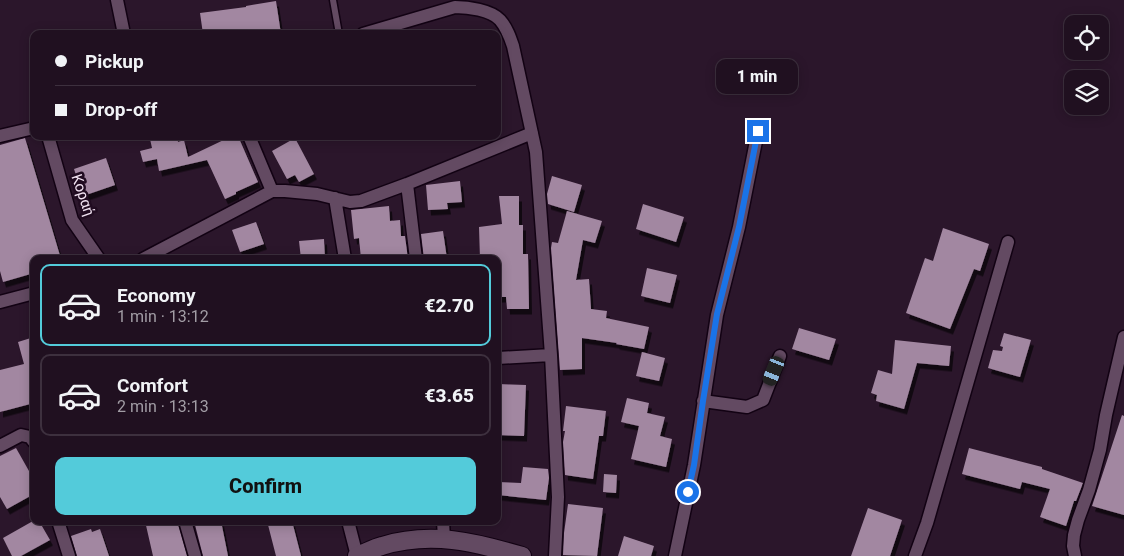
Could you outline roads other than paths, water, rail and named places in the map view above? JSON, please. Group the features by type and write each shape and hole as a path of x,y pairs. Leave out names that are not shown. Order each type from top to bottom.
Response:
{"main road":[{"path":"357,556 382,546 409,540 433,538 444,530 459,540 522,556"}],"street":[{"path":"117,0 123,30"},
{"path":"377,30 455,7 466,6 499,19 508,31 513,46 537,159 551,355 558,497 555,556"},
{"path":"0,136 30,129"},
{"path":"675,556 694,465 717,314 739,227 758,131"},
{"path":"151,255 272,191 317,194 350,202 361,201 532,133"},
{"name":"Κοραή","path":"49,140 72,220 96,255"},
{"path":"251,140 272,191"},
{"path":"407,184 416,255"},
{"path":"335,198 344,255"},
{"path":"915,556 927,523 1008,242"},
{"path":"0,302 30,295"},
{"path":"1076,556 1073,546 1074,535 1100,450 1124,336"},
{"path":"501,358 551,355"},
{"path":"703,401 746,407 763,400 780,356"},
{"path":"0,446 21,435 30,437"},
{"path":"59,525 69,556"},
{"path":"186,525 195,556"},
{"path":"349,525 357,556"}],"lane":[{"path":"333,0 338,30"}]}
